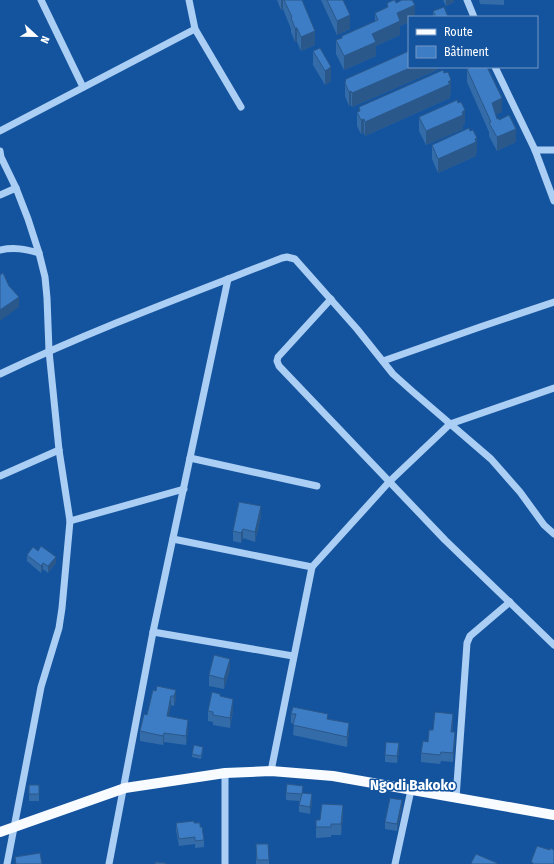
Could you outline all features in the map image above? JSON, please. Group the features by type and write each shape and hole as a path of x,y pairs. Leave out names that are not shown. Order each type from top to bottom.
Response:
{"main road":[{"path":"0,832 125,788 225,773 271,771 333,776 554,816"}],"street":[{"path":"41,0 83,87"},
{"path":"189,0 195,29 241,107"},
{"path":"467,0 474,16"},
{"path":"0,130 195,29"},
{"path":"495,68 536,150 554,201"},
{"path":"536,150 554,150"},
{"path":"0,151 1,157 16,188 28,219 39,253 44,277 47,298 48,351 59,450 70,521 59,628 41,687 7,864"},
{"path":"0,194 16,188"},
{"path":"0,250 22,248 39,253"},
{"path":"0,374 48,351 228,279 282,258 295,259 357,329 383,361 412,391 491,459 520,492 544,525 554,534"},
{"path":"110,864 153,632 228,279"},
{"path":"331,299 278,357 277,362 279,366 445,540 554,646"},
{"path":"383,361 554,302"},
{"path":"271,771 312,567 389,482 450,424 554,388"},
{"path":"0,476 59,450"},
{"path":"190,458 317,486"},
{"path":"70,521 184,489"},
{"path":"173,539 312,567"},
{"path":"456,798 467,642 470,636 510,602"},
{"path":"153,632 293,656"},
{"path":"225,773 225,864"},
{"path":"394,864 411,790"}],"building":[{"path":"284,0 302,0 315,31 301,37 297,28 295,28 291,18 292,17"},
{"path":"327,0 343,0 350,15 337,21"},
{"path":"394,0 396,3 402,0 412,0 415,5 397,13 400,21 372,34 376,42 344,56 336,40 378,20 375,13 388,7 387,3"},
{"path":"444,7 448,16 436,16 433,11"},
{"path":"320,48 331,67 325,71 313,51"},
{"path":"408,51 408,68 410,68 352,93 351,91 349,92 345,83 346,79"},
{"path":"487,68 502,98 492,103 497,119 499,118 499,120 509,115 516,129 497,137 489,123 491,122 467,69"},
{"path":"443,70 444,73 448,72 451,80 448,82 450,84 365,122 364,119 361,120 357,112 360,111 359,107"},
{"path":"457,100 458,103 461,102 465,110 462,112 463,115 426,131 419,117"},
{"path":"469,128 470,131 473,130 477,138 475,139 476,142 438,159 432,145"},
{"path":"3,273 9,286 19,297 0,310 0,275"},
{"path":"239,502 261,506 255,532 243,529 241,533 233,531"},
{"path":"41,546 56,557 48,566 43,563 41,566 27,555 33,547 38,551"},
{"path":"214,655 230,659 224,679 209,675"},
{"path":"157,686 176,690 174,696 171,696 167,716 188,720 186,736 164,733 163,736 140,731 144,714 147,715 153,690 156,691"},
{"path":"212,692 220,694 220,696 233,699 230,718 213,715 213,712 208,711"},
{"path":"293,707 328,714 327,719 349,723 347,737 293,725 296,714 291,714"},
{"path":"435,712 453,714 451,732 455,732 453,753 441,752 440,755 421,753 423,741 428,742 429,730 433,730"},
{"path":"386,742 399,743 397,756 385,755"},
{"path":"194,745 203,747 201,756 192,754"},
{"path":"287,784 303,786 302,793 312,794 310,807 299,805 302,794 286,793"},
{"path":"29,785 39,785 39,794 29,794"},
{"path":"390,798 402,800 397,824 385,822"},
{"path":"322,804 343,805 341,824 331,824 331,827 316,827 316,820 320,820"},
{"path":"194,821 194,823 200,823 204,840 195,841 195,837 179,839 176,823"},
{"path":"256,844 268,844 269,860 257,860"},
{"path":"537,846 554,850 554,864 533,864 531,862"},
{"path":"40,853 42,864 16,864 15,857"},
{"path":"476,854 497,864 472,864 471,863"},
{"path":"155,862 166,863 166,864 155,864"}],"district":[{"name":"Ngodi Bakoko","path":"413,785"}]}
